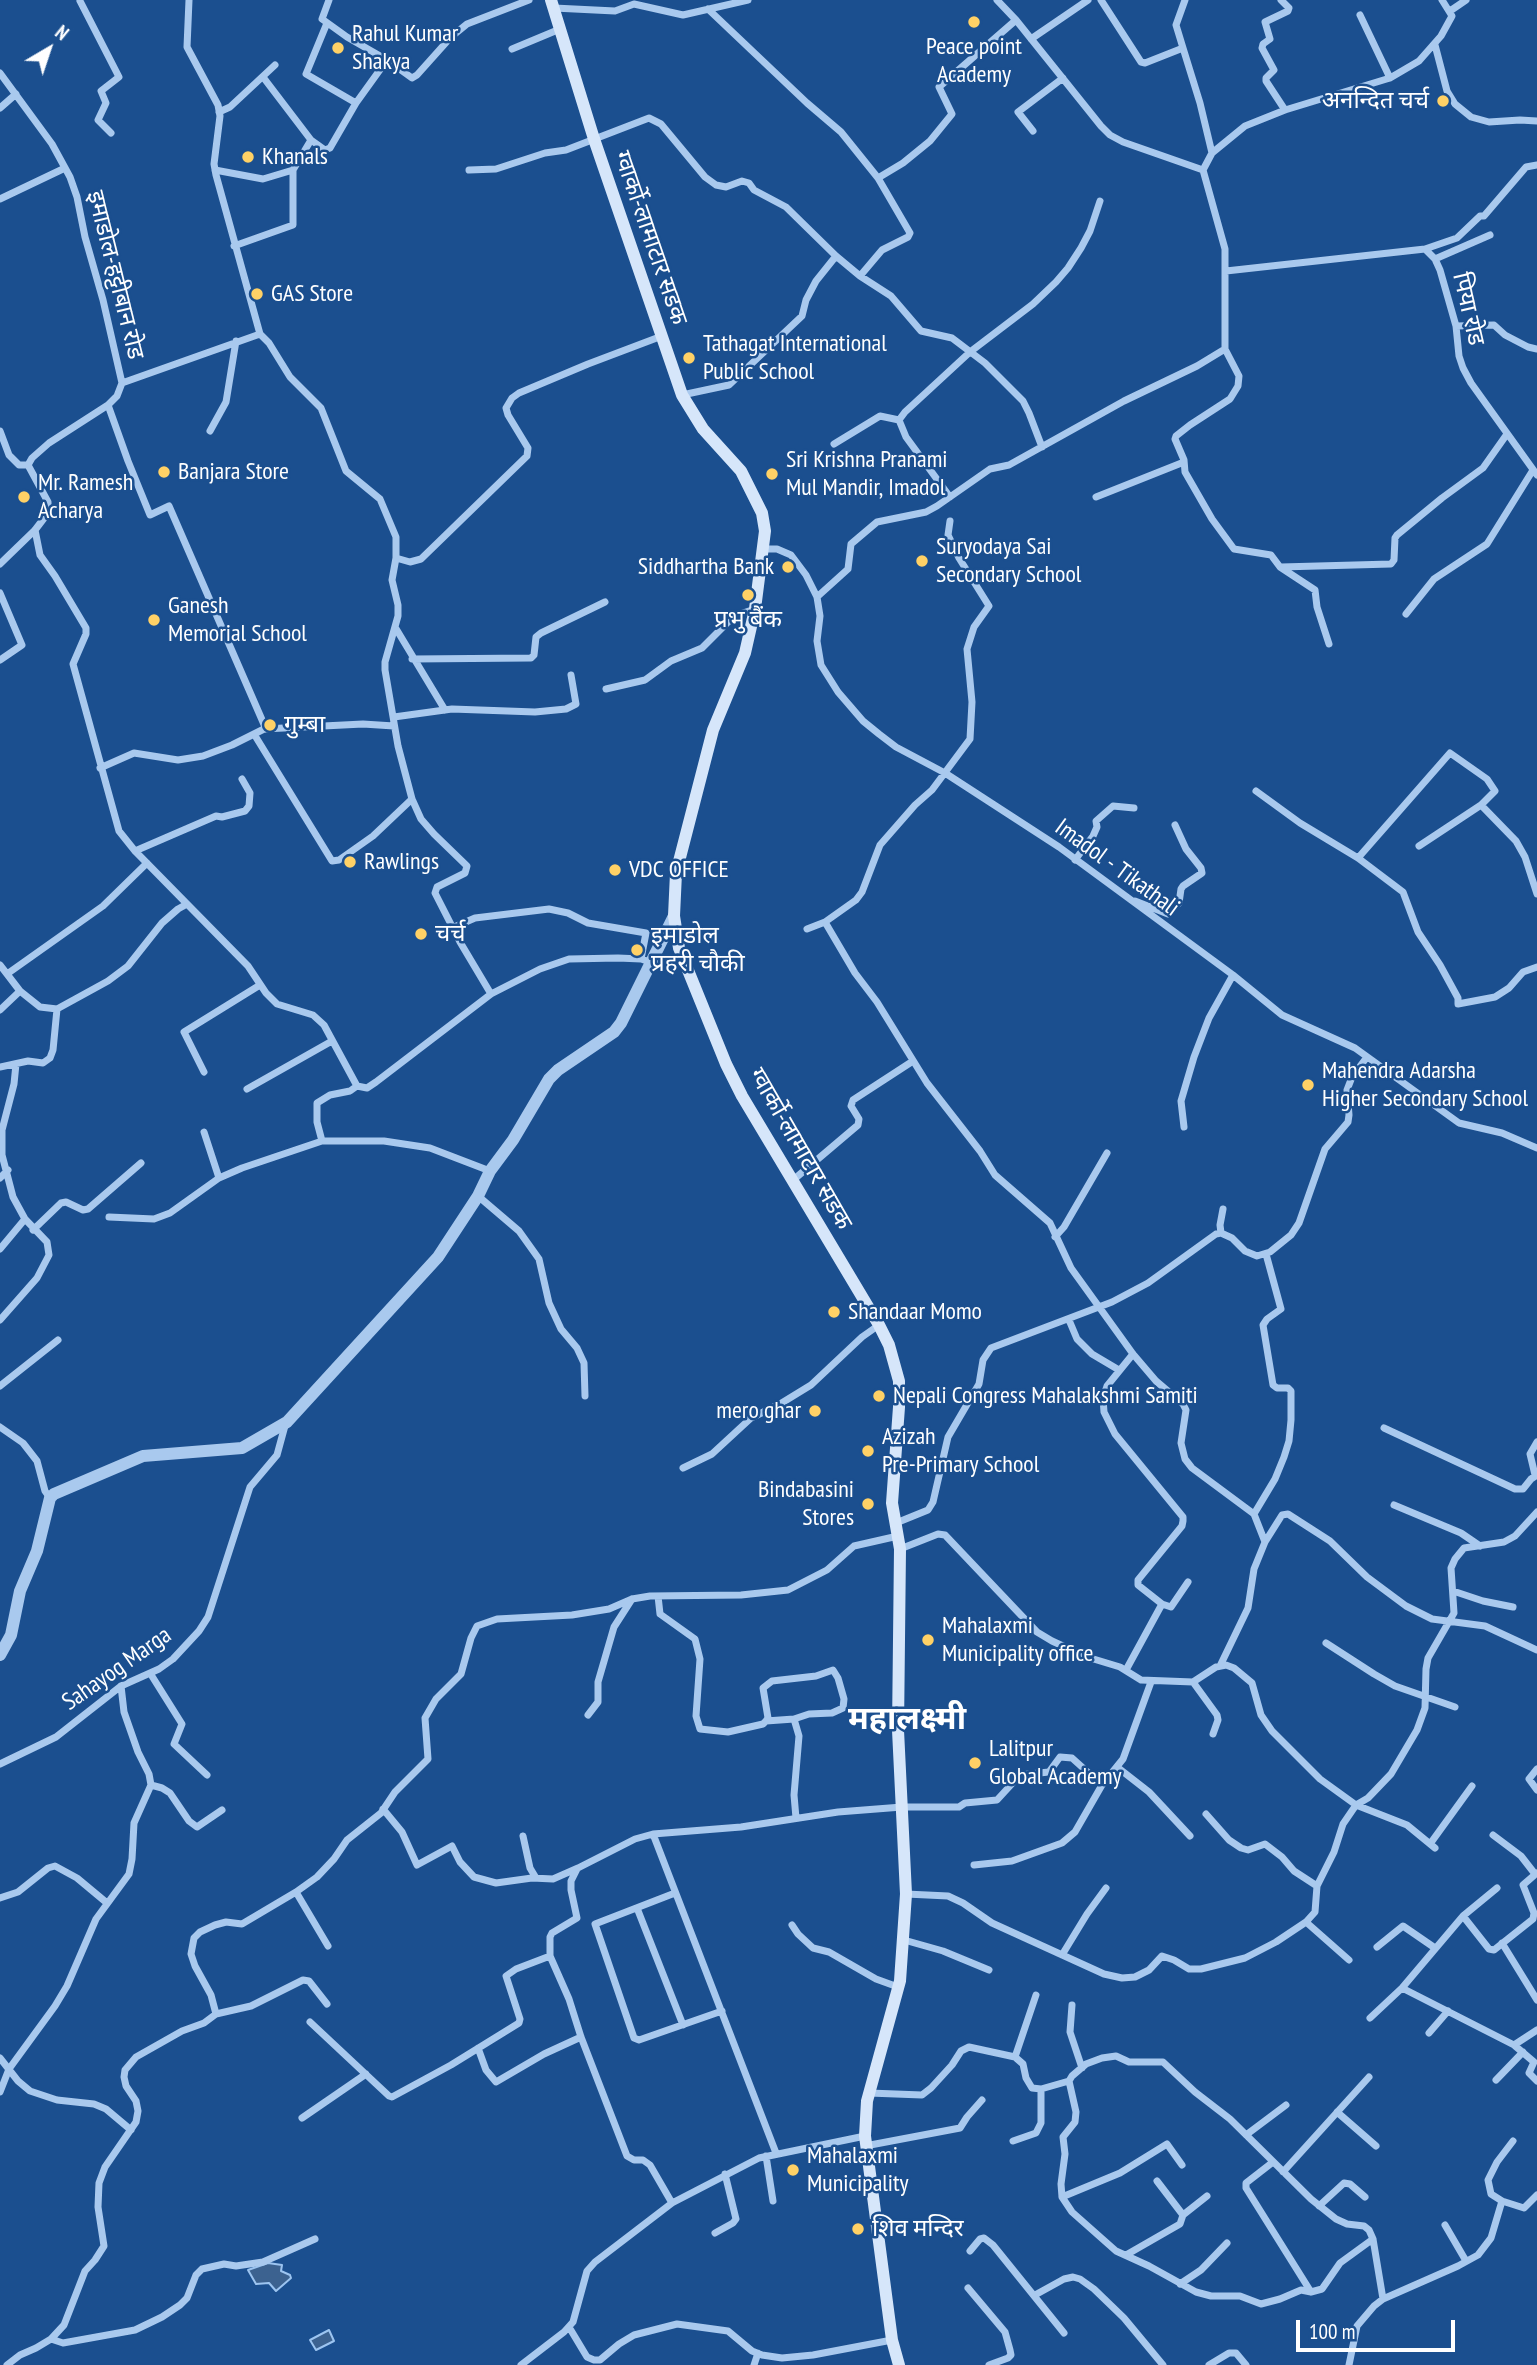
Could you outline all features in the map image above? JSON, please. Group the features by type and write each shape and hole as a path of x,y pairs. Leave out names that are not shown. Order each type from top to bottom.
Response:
{"main road":[{"name":"ग्वार्को-लामाटार सडक","path":"553,4 594,139 682,395 703,429 741,471 762,513 765,531 755,609 746,653 713,730 676,873 674,916 679,948 741,1096 879,1325 889,1345 899,1381 891,1503 900,1549 898,1730 906,1894 904,1940 898,1987 869,2093 865,2141 892,2340 899,2365"}],"street":[{"path":"81,0 119,77 101,91 106,103 99,112 98,120 111,133"},
{"path":"189,0 187,47 218,105 215,170 260,334 269,343 290,377 321,408 346,471 380,499 396,537 393,580 398,605 385,662 394,722 412,799 421,819 467,866 464,873 435,890 436,897 491,994"},
{"path":"328,0 321,16 327,23 410,77 415,77 451,37 467,24 529,0"},
{"path":"647,8 654,0"},
{"path":"553,4 615,11 634,5 683,15 748,0"},
{"path":"997,0 1110,135 1203,170"},
{"path":"1031,39 1088,0"},
{"path":"1101,0 1142,62 1183,48"},
{"path":"1185,0 1176,24 1212,153"},
{"path":"1281,0 1289,8 1288,11 1265,22 1270,38 1262,48 1274,70 1266,81 1285,110"},
{"path":"1329,645 1317,607 1315,590 1280,567 1271,555 1234,549 1192,486 1175,439 1190,425 1230,399 1238,386 1239,376 1225,349 1225,249 1203,170 1212,153 1245,127 1285,110 1390,78 1419,61 1435,45 1452,16 1442,0"},
{"path":"1450,11 1466,0"},
{"path":"708,9 841,132 878,178 910,236 882,250 860,276"},
{"path":"1360,15 1390,78"},
{"path":"878,178 903,163 930,141 944,125 953,114 939,87 1016,20"},
{"path":"327,23 306,74 356,103"},
{"path":"512,49 561,29"},
{"path":"1435,45 1447,91 1455,104 1471,117 1489,122 1537,121"},
{"path":"263,77 310,140 321,149 330,148 356,103 387,60"},
{"path":"219,112 230,107 275,65"},
{"name":"इमाडोल-हट्टीबान रोड","path":"0,73 52,144 77,197 122,383 117,396 108,405 49,443 32,458 28,466"},
{"path":"1033,131 1018,112 1063,78"},
{"path":"0,108 16,94"},
{"path":"469,170 496,169 545,153 566,150 649,118 661,124 705,177 716,185 726,187 742,181 749,183 754,190 786,207 836,256 891,296 921,331 952,338 985,363 1023,401 1042,447"},
{"path":"234,246 293,225 293,170 310,140"},
{"path":"1425,249 1457,238 1480,216 1484,216 1526,167 1537,165"},
{"path":"2,195 65,168"},
{"path":"215,170 263,179 293,170"},
{"path":"899,420 970,352 1033,304 1068,268 1090,231 1100,201"},
{"path":"1435,259 1490,235"},
{"name":"पिया रोड","path":"1226,271 1425,249 1435,259 1456,326 1459,356 1471,383 1535,472"},
{"path":"682,395 729,385 802,316 806,300 816,281 836,256"},
{"path":"1456,326 1494,325 1505,335 1537,349"},
{"path":"122,383 260,334"},
{"path":"396,558 410,562 421,559 527,456 528,448 506,408 512,398 662,336"},
{"path":"210,431 226,402 232,379 236,341"},
{"path":"817,597 848,569 851,544 877,522 926,512 990,469 1009,464 1225,349"},
{"path":"108,405 150,515 169,506 266,729"},
{"path":"834,444 880,416 899,420"},
{"path":"899,420 906,437 950,497"},
{"path":"0,432 9,455 19,465 28,466 48,502 48,513 35,530 0,564"},
{"path":"1280,567 1391,564 1394,561 1395,538 1483,468 1507,433"},
{"path":"1096,498 1184,462"},
{"path":"1406,614 1434,579 1487,544 1535,472"},
{"path":"807,929 825,922 859,897 880,845 945,773 970,739 972,702 967,649 974,627 989,606 948,535 950,522"},
{"path":"35,530 40,555 86,628 73,664 119,831 135,851 248,966 276,1004 313,1014 324,1025 357,1086"},
{"name":"Imadol - Tikathali","path":"762,549 777,549 791,555 806,575 817,597 820,616 817,641 821,664 828,679 863,721 879,734 896,747 945,773 1075,860 1233,975 1282,1015 1349,1045 1459,1123 1502,1133 1537,1149"},
{"path":"0,593 22,645 0,660"},
{"path":"412,659 531,658 536,637 541,633 604,602"},
{"path":"607,689 645,680 671,661 702,648 734,616 755,609"},
{"path":"395,627 445,710"},
{"path":"100,768 134,753 178,760 203,756 266,729 394,722 445,710 535,712 566,709 575,706 577,702 571,675"},
{"path":"254,734 332,861 339,860 373,836 412,799"},
{"path":"1358,858 1450,753 1487,779 1495,791 1481,805 1419,846"},
{"path":"135,851 216,816 245,811 249,806 250,793 242,779"},
{"path":"1256,791 1300,823 1358,858 1403,892 1418,932 1440,965 1458,998 1458,1004 1495,997 1523,972 1537,967"},
{"path":"1481,805 1516,841 1525,857 1537,894"},
{"path":"1075,860 1093,836 1096,821 1113,806 1134,808"},
{"path":"1128,899 1168,914 1179,903 1183,886 1202,873 1198,862 1186,849 1175,825"},
{"path":"7,974 103,906 147,863"},
{"path":"0,965 20,991 40,1007 57,1009 108,981 128,966 162,923 187,904"},
{"path":"452,928 475,918 549,909 568,913 589,923 646,933 646,961"},
{"path":"0,1655 11,1635 20,1591 37,1551 50,1498 61,1490 143,1456 242,1448 287,1422 438,1257 478,1196 489,1171 513,1140 549,1079 614,1032 621,1023 646,961 674,916"},
{"path":"825,922 927,1083 980,1150 995,1175 1050,1223 1071,1268 1133,1354 1156,1381 1183,1404 1186,1410 1181,1443 1185,1459 1192,1468 1254,1514 1265,1542"},
{"path":"322,1142 317,1122 317,1103 330,1095 351,1091 357,1086 367,1087 376,1082 491,994 540,969 569,959 646,961"},
{"path":"1184,1128 1181,1101 1194,1057 1209,1018 1233,975"},
{"path":"204,1072 184,1032 260,985"},
{"path":"0,1010 20,991"},
{"path":"0,1067 28,1061 43,1063 50,1058 57,1009"},
{"path":"247,1088 332,1041"},
{"path":"1221,1233 1238,1242 1251,1255 1266,1254 1291,1234 1299,1223 1325,1149 1348,1122 1347,1090 1352,1077 1367,1057"},
{"path":"792,1181 858,1125 859,1119 851,1106 853,1100 913,1061"},
{"path":"0,1320 37,1278 49,1255 47,1242 24,1219 13,1197 2,1155 1,1130 14,1084 16,1064"},
{"path":"204,1132 219,1178"},
{"path":"109,1217 153,1219 170,1213 219,1178 322,1142 384,1141 430,1148 489,1171"},
{"path":"1055,1237 1064,1227 1107,1153"},
{"path":"33,1230 61,1203 88,1209 141,1163"},
{"path":"0,1178 8,1170"},
{"path":"478,1196 519,1231 539,1259 549,1303 561,1329 577,1348 584,1363 585,1396"},
{"path":"1221,1233 1223,1209"},
{"path":"0,1249 24,1219"},
{"path":"216,2014 211,1995 191,1954 194,1938 215,1925 226,1922 242,1924 317,1877 347,1840 383,1809 395,1792 429,1759 425,1718 436,1699 461,1674 477,1626 497,1619 572,1615 609,1609 632,1598 741,1595 788,1590 827,1570 854,1546 897,1529 928,1510 933,1502 948,1437 979,1384 983,1360 992,1348 1112,1303 1148,1283 1207,1240 1221,1233"},
{"path":"1254,1514 1275,1479 1284,1457 1289,1441 1290,1420 1291,1391 1273,1385 1263,1325 1280,1311 1281,1306 1266,1254"},
{"path":"1069,1320 1077,1339 1092,1354 1119,1370"},
{"path":"683,1468 712,1454 751,1418 811,1385 862,1337 879,1325"},
{"path":"0,1386 58,1340"},
{"path":"1133,1354 1107,1386 1102,1398 1104,1412 1115,1434 1183,1517 1182,1527 1137,1583 1162,1604 1171,1607 1188,1581"},
{"name":"Sahayog Marga","path":"0,1764 56,1737 121,1686 173,1659 199,1630 208,1617 250,1487 276,1455 287,1422"},
{"path":"0,1427 23,1443 37,1461 50,1498"},
{"path":"1384,1428 1515,1489 1522,1489 1536,1475 1530,1454 1537,1442"},
{"path":"1394,1506 1428,1517 1480,1546"},
{"path":"906,1894 948,1896 992,1923 1104,1974 1122,1978 1135,1977 1149,1970 1162,1956 1174,1960 1182,1967 1202,1969 1245,1958 1276,1942 1306,1922 1315,1912 1317,1886 1334,1852 1343,1824 1356,1805 1381,1787 1408,1748 1425,1708 1428,1658 1454,1613 1451,1568 1454,1559 1464,1548 1504,1542 1515,1536 1537,1512"},
{"path":"1220,1666 1248,1608 1254,1569 1265,1542 1282,1515 1288,1514 1330,1541 1386,1592 1432,1619 1485,1626 1537,1650"},
{"path":"900,1549 938,1534 945,1535 1037,1632 1087,1657 1126,1670 1141,1680 1193,1682 1220,1666 1234,1668 1252,1683 1261,1715 1272,1731 1320,1779 1356,1805 1399,1821 1432,1846 1472,1786"},
{"path":"1453,1591 1513,1607"},
{"path":"658,1596 660,1614 695,1639 699,1659 696,1716 700,1729 728,1732 766,1721 832,1713 842,1708 844,1699 833,1670 816,1676 772,1681 763,1688 768,1718 766,1721"},
{"path":"588,1715 598,1702 598,1682 614,1628 632,1598"},
{"path":"1126,1670 1162,1604"},
{"path":"1326,1643 1395,1686 1455,1707"},
{"path":"150,1673 182,1724 174,1744 207,1775"},
{"path":"974,1865 1012,1861 1062,1843 1074,1832 1102,1785 1117,1767 1130,1742 1151,1682"},
{"path":"1193,1682 1217,1715 1213,1734"},
{"path":"0,2092 9,2069 67,1986 96,1919 129,1874 134,1823 151,1785 124,1712 121,1686"},
{"path":"794,1719 799,1736 794,1795 796,1818"},
{"path":"383,1809 407,1841 417,1865 452,1846 460,1861 474,1877 496,1883 536,1878 553,1879 635,1839 653,1834 741,1827 838,1812 902,1807 959,1807 965,1803 997,1800 1020,1775 1049,1772 1060,1757 1066,1756 1072,1758 1102,1785"},
{"path":"1117,1767 1149,1792 1190,1836"},
{"path":"1537,1769 1529,1779 1537,1790"},
{"path":"151,1785 170,1793 197,1828 222,1810"},
{"path":"1206,1814 1229,1840 1241,1848 1248,1850 1265,1844 1294,1871 1317,1886"},
{"path":"653,1834 776,2153"},
{"path":"1463,1916 1491,1950 1534,1916 1523,1885 1536,1873 1521,1856 1493,1835"},
{"path":"523,1836 530,1868 536,1878"},
{"path":"0,1898 18,1892 48,1868 55,1866 77,1878 107,1903"},
{"path":"578,1868 571,1881 571,1895 577,1918 552,1934 550,1956 569,1999 627,2156 634,2160 643,2160 650,2165 672,2203"},
{"path":"1062,1955 1106,1888"},
{"path":"1370,2018 1402,1988 1463,1916 1497,1888"},
{"path":"296,1892 328,1946"},
{"path":"675,1893 596,1922 594,1926 634,2038 639,2040 722,2011"},
{"path":"637,1908 683,2025"},
{"path":"1306,1922 1349,1960"},
{"path":"792,1925 813,1948 830,1952 876,1979 898,1987"},
{"path":"1377,1947 1403,1926 1435,1948"},
{"path":"904,1940 943,1951 989,1970"},
{"path":"1502,1943 1537,2000"},
{"path":"310,2022 392,2097 520,2021 506,1976 516,1969 550,1956"},
{"path":"7,2365 51,2339 64,2325 85,2271 104,2246 98,2207 99,2183 105,2167 136,2122 136,2101 126,2086 124,2077 125,2070 136,2057 182,2031 204,2023 216,2014 251,2006 303,1980 309,1981 327,2004"},
{"path":"1402,1988 1514,2045 1534,2062 1529,2073 1537,2081"},
{"path":"1015,2057 1036,1995"},
{"path":"1072,2005 1070,2032 1082,2068"},
{"path":"1429,2033 1448,2011"},
{"path":"1514,2045 1537,2030"},
{"path":"478,2048 486,2070 496,2082 544,2054 581,2037"},
{"path":"869,2093 922,2095 952,2065 961,2051 969,2047 1015,2057 1023,2064 1026,2078 1032,2088 1041,2089 1069,2081 1082,2068 1102,2058 1115,2056 1129,2062 1163,2062 1246,2134 1336,2220 1364,2226 1368,2230 1373,2239 1383,2299"},
{"path":"1496,2080 1523,2052"},
{"path":"0,2058 30,2091 57,2100 94,2104 106,2109 131,2130"},
{"path":"302,2118 366,2074"},
{"path":"1283,2172 1369,2077"},
{"path":"1069,2081 1076,2112 1075,2122 1063,2137 1065,2154 1062,2197 1072,2212 1102,2240 1180,2284 1212,2296 1240,2297 1261,2304 1301,2290 1311,2292 1322,2289 1340,2263 1373,2239"},
{"path":"1013,2141 1036,2133 1041,2123 1041,2089"},
{"path":"522,2365 569,2327 577,2310 587,2271 595,2262 672,2203 725,2174 776,2153 960,2128 982,2100"},
{"path":"1246,2134 1286,2105"},
{"path":"1337,2112 1376,2146"},
{"path":"1513,2141 1497,2162 1488,2180 1491,2194 1524,2208 1537,2195"},
{"path":"1062,2197 1120,2173 1167,2144 1182,2165"},
{"path":"766,2156 772,2202"},
{"path":"1273,2162 1246,2183 1246,2188 1311,2292"},
{"path":"715,2233 733,2223 736,2218 725,2174"},
{"path":"1157,2181 1183,2215"},
{"path":"1319,2206 1344,2183 1350,2184 1365,2197"},
{"path":"1126,2255 1181,2224 1183,2215 1207,2196"},
{"path":"1349,2365 1357,2326 1368,2311 1383,2299 1478,2255 1491,2238 1503,2201"},
{"path":"1446,2225 1466,2261"},
{"path":"970,2251 980,2239 984,2238 993,2245 1064,2333"},
{"path":"51,2339 63,2343 135,2330 180,2305 187,2298 196,2275 202,2269 224,2264 236,2266 262,2262 315,2239"},
{"path":"1180,2284 1201,2270 1227,2243"},
{"path":"1035,2295 1064,2279 1080,2279 1124,2318 1163,2365"},
{"path":"968,2288 1004,2332 1010,2350 1011,2355 1008,2358 989,2365"},
{"path":"569,2327 587,2357 594,2360 600,2360 635,2335 677,2324 727,2331 758,2353 782,2358 892,2340"},
{"path":"754,2365 758,2353"},
{"path":"1209,2365 1228,2353 1236,2353 1246,2365"}],"water":[{"path":"268,2263 282,2265 281,2271 291,2278 276,2291 269,2283 256,2284 248,2270"},
{"path":"329,2330 334,2341 316,2350 310,2340"}],"place":[{"name":"Peace point Academy","path":"974,22"},
{"name":"Rahul Kumar Shakya","path":"338,48"},
{"name":"अनन्दित चर्च","path":"1443,101"},
{"name":"Khanals","path":"248,157"},
{"name":"GAS Store","path":"257,294"},
{"name":"Tathagat International Public School","path":"689,358"},
{"name":"Banjara Store","path":"164,472"},
{"name":"Sri Krishna Pranami Mul Mandir, Imadol","path":"772,474"},
{"name":"Mr. Ramesh Acharya","path":"24,497"},
{"name":"Suryodaya Sai Secondary School","path":"922,561"},
{"name":"Siddhartha Bank","path":"788,567"},
{"name":"प्रभु बैंक","path":"748,595"},
{"name":"Ganesh Memorial School","path":"154,620"},
{"name":"गुम्बा","path":"270,725"},
{"name":"Rawlings","path":"350,862"},
{"name":"VDC OFFICE","path":"615,870"},
{"name":"चर्च","path":"421,934"},
{"name":"इमाडोल प्रहरी चौकी","path":"637,950"},
{"name":"Mahendra Adarsha Higher Secondary School","path":"1308,1085"},
{"name":"Shandaar Momo","path":"834,1312"},
{"name":"Nepali Congress Mahalakshmi Samiti","path":"879,1396"},
{"name":"mero ghar","path":"815,1411"},
{"name":"Azizah Pre-Primary School","path":"868,1451"},
{"name":"Bindabasini Stores","path":"868,1504"},
{"name":"Mahalaxmi Municipality office","path":"928,1640"},
{"name":"Lalitpur Global Academy","path":"975,1763"},
{"name":"Mahalaxmi Municipality","path":"793,2170"},
{"name":"शिव मन्दिर","path":"858,2229"}],"district":[{"name":"महालक्ष्मी","path":"907,1720"}]}
